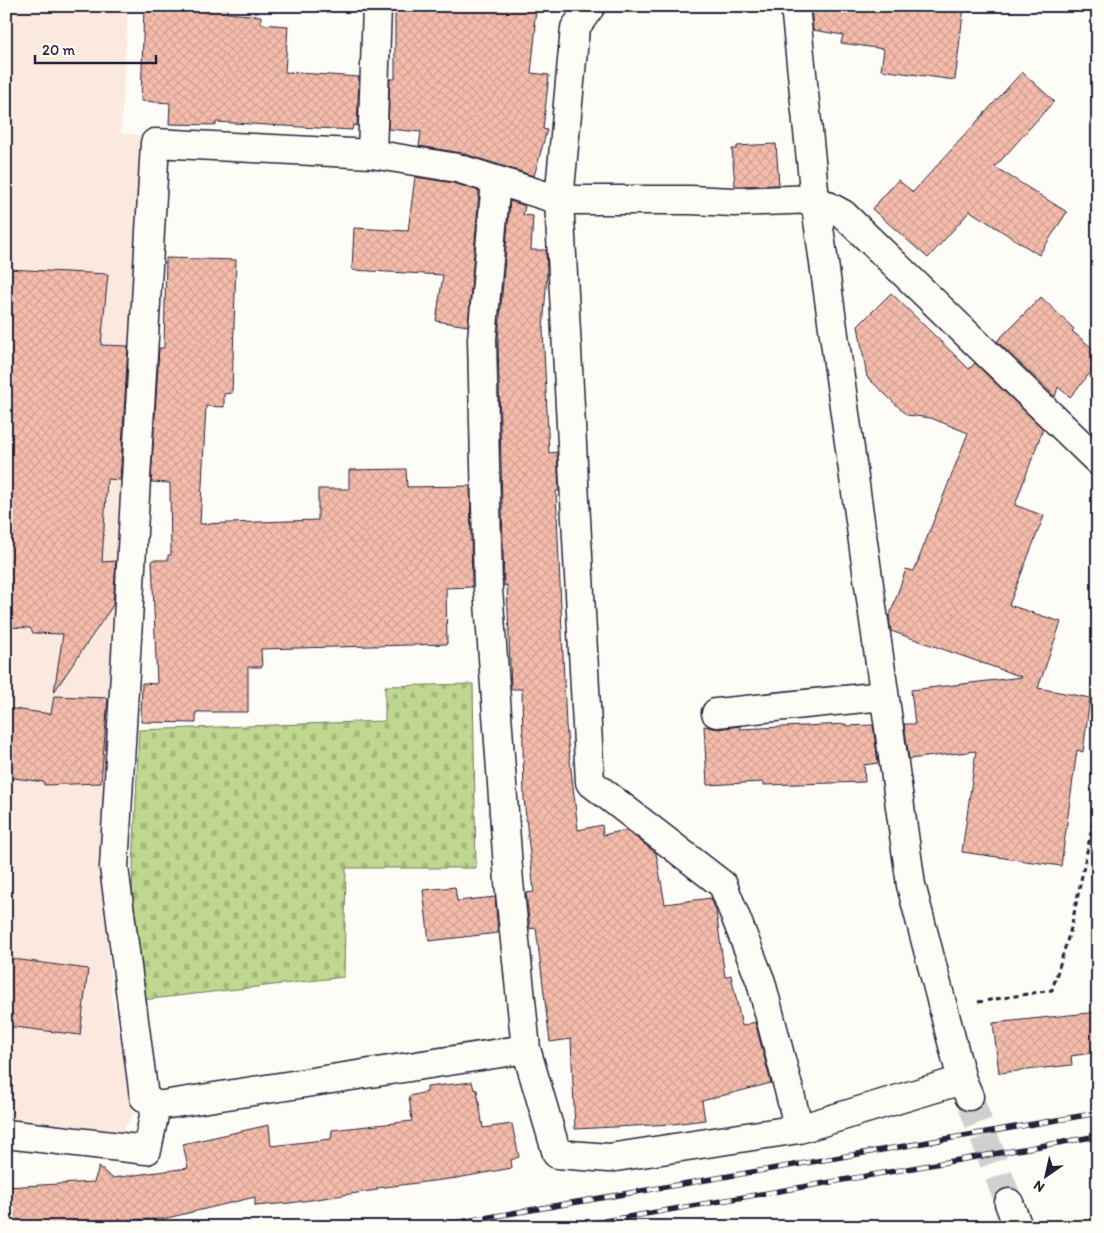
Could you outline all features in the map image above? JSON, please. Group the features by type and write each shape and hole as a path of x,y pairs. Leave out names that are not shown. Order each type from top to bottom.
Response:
{"street":[{"path":"372,154 376,6"},
{"path":"591,6 574,28 559,200 590,782 723,885 761,982 799,1129"},
{"path":"496,181 482,339 488,588 509,882 526,1049 557,1154 610,1158 799,1129 966,1088 911,885 815,199 795,6"},
{"path":"526,1049 156,1106 144,1097 114,867 156,143 372,154 457,168 559,200 734,202 815,199 843,214 1098,461"},
{"path":"716,712 884,696"},
{"path":"6,1134 147,1150 156,1106"}],"path":[{"path":"1098,575 1098,583"},
{"path":"943,1008 1052,990 1071,928 1098,799"}],"shaded area":[{"path":"6,6 128,6 121,133 140,135 106,919 112,996 134,1114 122,1131 6,1119"}],"green space":[{"path":"473,684 476,868 346,868 344,977 142,1000 131,913 139,730 385,721 385,686"}],"building":[{"path":"144,6 228,8 227,13 261,16 261,24 288,26 285,72 359,77 357,126 353,125 352,130 216,122 216,125 169,124 170,103 141,101"},
{"path":"395,6 537,6 531,73 549,75 543,129 547,130 534,176 462,153 419,146 421,132 388,129 390,79 395,79"},
{"path":"811,6 964,6 955,80 881,70 884,49 841,43 843,35 813,30"},
{"path":"1022,72 1054,101 995,167 1067,212 1039,255 970,211 928,258 872,209 898,180 913,192"},
{"path":"776,144 779,185 735,186 732,149 737,149 737,146"},
{"path":"415,177 453,183 479,191 468,326 436,321 443,275 352,270 354,228 408,231"},
{"path":"510,201 525,206 523,215 533,216 531,250 546,250 547,273 543,330 549,453 557,452 559,491 556,491 566,726 578,830 602,825 603,835 626,830 656,853 665,904 711,898 716,911 725,977 731,975 742,1026 755,1022 771,1083 702,1101 705,1120 673,1124 575,1129 571,1039 550,1042 536,928 530,929 526,893 534,892 524,799 522,689 511,689 507,585 504,586 498,340"},
{"path":"166,258 236,260 232,393 224,394 224,407 206,406 200,524 318,520 318,489 349,489 349,470 406,469 407,487 470,486 472,587 446,588 447,644 261,649 262,667 248,667 248,712 196,712 196,723 141,722 142,683 157,684 152,560 168,560 168,555 171,555 170,483 151,482 159,348 164,348"},
{"path":"6,269 108,274 101,345 128,346 120,480 107,479 102,562 116,561 113,605 54,692 63,634 33,633 30,628 7,627"},
{"path":"891,293 969,369 975,363 1043,429 1015,505 1044,516 1009,605 1061,622 1038,688 1090,698 1083,752 1077,750 1061,866 962,852 976,751 909,759 904,724 915,724 911,690 1022,677 891,631 889,618 906,569 914,571 968,433 931,418 907,415 867,377 858,326"},
{"path":"1041,297 1074,329 1072,331 1098,353 1098,364 1070,397 1058,387 1055,397 997,341"},
{"path":"54,696 108,698 101,783 44,785 44,782 6,777 6,708 51,714"},
{"path":"846,724 846,726 873,725 878,763 864,765 865,782 764,785 764,782 707,785 704,726 718,729 740,726 740,729"},
{"path":"455,887 457,901 495,897 498,933 429,941 423,890"},
{"path":"6,958 88,969 80,1035 6,1026"},
{"path":"1098,1012 1098,1052 1071,1056 1072,1065 999,1073 993,1023"},
{"path":"472,1082 474,1089 477,1090 483,1128 512,1124 519,1157 511,1160 512,1168 290,1203 255,1206 255,1197 163,1219 72,1221 72,1227 6,1227 6,1187 94,1182 99,1167 112,1178 188,1168 183,1144 269,1125 271,1146 331,1139 332,1130 412,1121 409,1096 427,1092 427,1087"}],"tunnel":[{"path":"969,1097 1009,1203"}],"railway":[{"path":"431,1227 1098,1113"},
{"path":"570,1227 1098,1136"}]}
